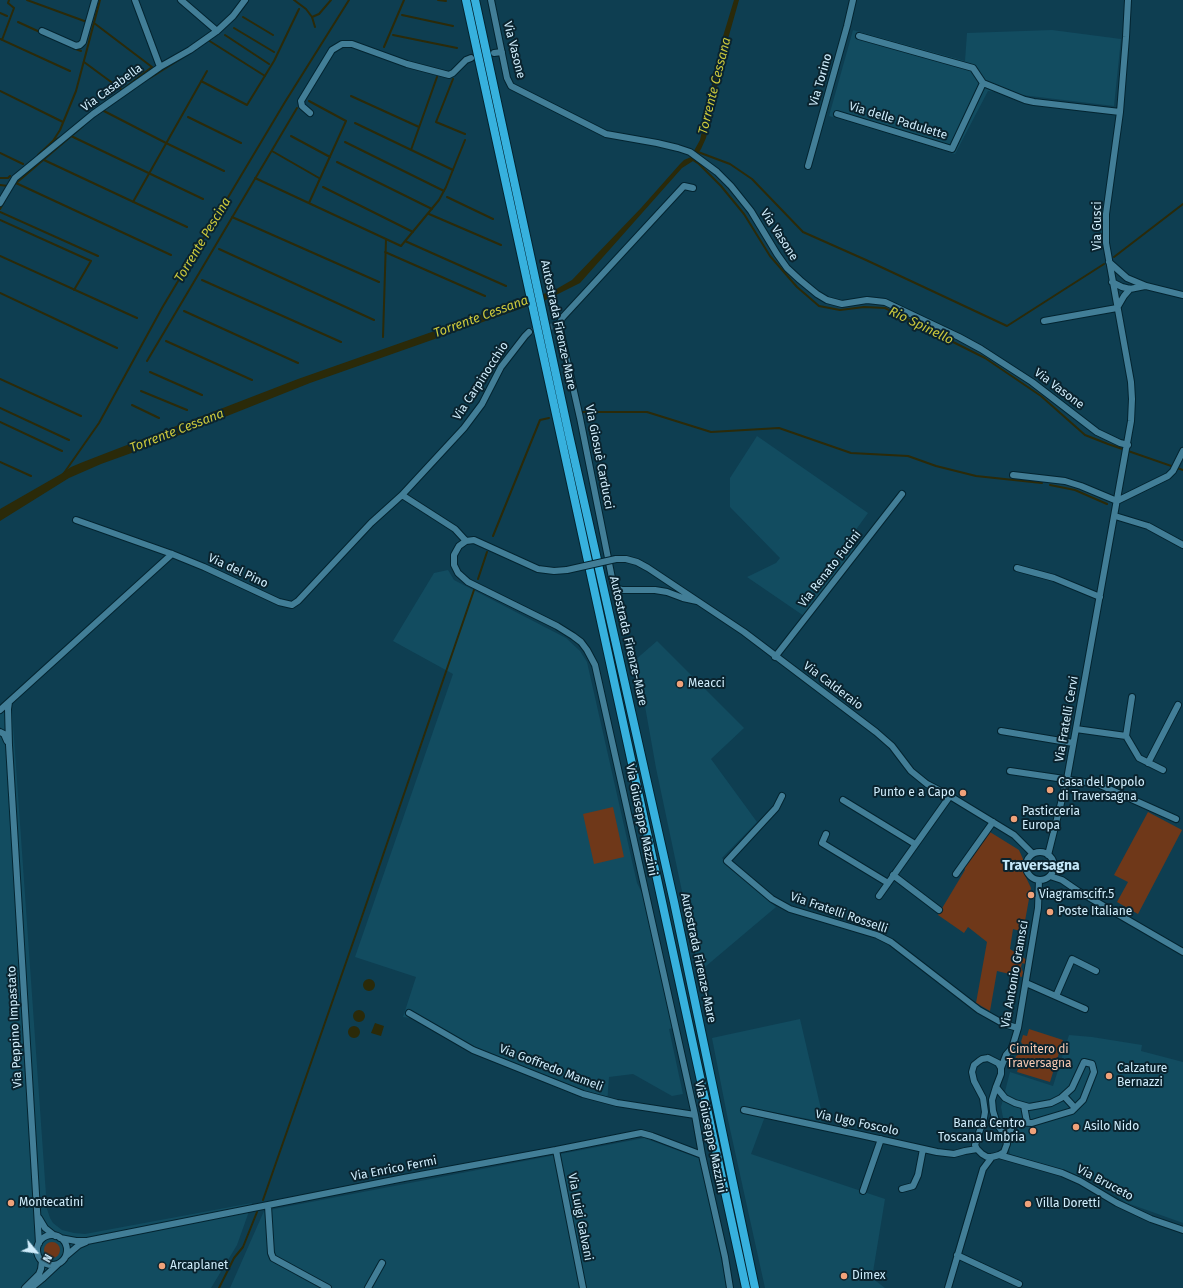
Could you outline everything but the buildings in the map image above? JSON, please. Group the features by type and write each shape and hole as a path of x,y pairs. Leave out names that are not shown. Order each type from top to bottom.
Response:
{"highway":[{"name":"Autostrada Firenze-Mare","path":"466,0 674,902 755,1288"},
{"name":"Autostrada Firenze-Mare","path":"475,0 534,292"},
{"name":"Autostrada Firenze-Mare","path":"537,305 746,1288"}],"street":[{"path":"42,30 76,46 80,45 84,42 95,0"},
{"path":"135,0 160,66"},
{"path":"181,0 217,31"},
{"name":"Via Casabella","path":"0,203 15,178 93,114 160,66 190,50 217,31 233,16 245,0"},
{"name":"Via Vasone","path":"491,0 508,81 513,87 606,134 657,143 690,152 717,172 731,186 751,212 787,268 817,294 827,300 842,304 867,300 885,302 959,337 981,349 1022,376 1063,405 1097,432 1127,448"},
{"name":"Via Torino","path":"808,166 853,0"},
{"name":"Via Gusci","path":"1127,448 1132,411 1132,391 1106,243 1106,214 1120,112 1128,0"},
{"path":"859,36 973,68 983,83 1034,102 1120,112"},
{"path":"310,113 302,106 301,101 332,50 342,44 352,44 418,68 449,75 466,60 471,58"},
{"path":"494,53 502,52"},
{"name":"Via delle Padulette","path":"837,114 952,149 983,83"},
{"name":"Via Giosuè Carducci","path":"693,188 684,186 556,326 580,418 612,578 615,586 622,590 656,590 667,592 682,598 697,601"},
{"path":"1109,262 1127,278 1146,286 1183,295"},
{"path":"1112,282 1120,278 1127,278"},
{"path":"1112,282 1122,287 1130,288 1146,286"},
{"path":"1044,321 1117,308 1130,288"},
{"name":"Via Carpinocchio","path":"402,494 464,428 482,404 501,367 524,336 529,332"},
{"name":"Via Fratelli Cervi","path":"1048,855 1067,779 1127,448"},
{"path":"1014,475 1066,481 1117,501 1166,477 1173,471 1183,451"},
{"path":"402,494 455,529 466,541"},
{"name":"Via del Pino","path":"172,554 204,567 279,602 292,605 298,601 371,523 402,494"},
{"name":"Via Renato Fucini","path":"776,657 902,494"},
{"path":"1114,516 1148,526 1183,546"},
{"path":"0,710 172,554 76,520"},
{"name":"Via Calderaio","path":"466,541 478,541 538,569 554,571 567,570 616,559 626,559 637,562 648,568 718,614 876,732 892,746 911,771 927,784 950,796 1014,835 1025,848 1033,854"},
{"name":"Via Giuseppe Mazzini","path":"466,541 459,546 454,555 454,564 460,576 472,584 569,633 581,642 595,665 695,1115 702,1155 725,1257 730,1288"},
{"path":"1017,568 1054,578 1100,597"},
{"path":"1132,697 1126,736 1139,758 1163,770"},
{"path":"8,745 9,702"},
{"path":"1148,762 1178,705"},
{"path":"0,714 8,719"},
{"path":"1076,729 1126,736"},
{"path":"1001,731 1073,743"},
{"path":"1,732 8,745"},
{"name":"Via Peppino Impastato","path":"8,745 39,1244"},
{"path":"1010,771 1098,784 1176,819"},
{"name":"Via Fratelli Rosselli","path":"782,796 776,808 727,861 772,899 790,909 877,935 891,942 978,1010 1004,1024 1018,1028"},
{"path":"879,896 950,796"},
{"path":"843,800 915,844"},
{"path":"956,874 994,822"},
{"path":"826,834 822,843 888,882"},
{"path":"1051,843 1045,850 1033,854 1028,860 1027,868 1030,875 1039,880 1050,876 1054,869"},
{"name":"Via Calderaio","path":"1025,848 1028,860"},
{"path":"1040,852 1048,855 1053,861 1054,869 1062,880"},
{"path":"893,875 939,910"},
{"path":"1050,876 1062,880 1183,952"},
{"name":"Via Antonio Gramsci","path":"1032,877 1038,894"},
{"name":"Via Antonio Gramsci","path":"1006,1140 997,1124 993,1111 992,1100 1002,1074 1001,1068 1006,1055 1012,1048 1018,1028 1038,908 1039,880"},
{"path":"1056,996 1072,959 1096,971"},
{"path":"1026,983 1085,1009"},
{"name":"Via Goffredo Mameli","path":"409,1013 473,1050 583,1094 616,1103 695,1115"},
{"path":"994,1060 1006,1055"},
{"path":"1001,1068 998,1063 988,1058 982,1059 974,1065 972,1072 974,1081 983,1098 984,1112 982,1124 975,1145 982,1154 992,1157 999,1155 1006,1148"},
{"path":"996,1087 1005,1098 1024,1106 1028,1107 1051,1103 1064,1096 1072,1088 1084,1062 1092,1064 1094,1072 1083,1100 1072,1111 1032,1123 1014,1122 1006,1140 1006,1148 1016,1160"},
{"path":"1064,1096 1075,1108"},
{"path":"1024,1106 1027,1122"},
{"name":"Via Ugo Foscolo","path":"744,1110 924,1149 954,1154 965,1150 977,1149"},
{"name":"Via Enrico Fermi","path":"88,1241 640,1133 702,1155"},
{"path":"863,1191 880,1139"},
{"path":"965,1150 976,1140"},
{"path":"902,1189 913,1186 918,1175 924,1149"},
{"name":"Via Luigi Galvani","path":"556,1150 583,1288"},
{"path":"982,1154 983,1169"},
{"name":"Via Bruceto","path":"999,1155 1062,1173 1074,1178 1116,1203 1183,1230"},
{"path":"948,1288 983,1169 992,1157"},
{"path":"268,1206 271,1253 273,1258 328,1288"},
{"path":"37,1212 43,1226 63,1241 66,1248 64,1259"},
{"path":"25,1288 39,1274 41,1269 42,1261 37,1252 39,1244 44,1238 49,1236 76,1241 88,1241"},
{"path":"31,1288 71,1251 88,1241"},
{"path":"957,1255 1019,1284"},
{"path":"42,1261 49,1264 58,1263"},
{"path":"368,1288 382,1263"}],"shaded area":[{"path":"853,30 965,61 967,33 1052,30 1121,39 1114,106 988,91 955,154 829,116"},
{"path":"757,436 868,513 847,542 855,548 804,616 747,577 776,563 780,558 730,507 730,478"},
{"path":"448,570 454,580 566,638 580,651 587,662 637,883 645,899 673,1028 669,1029 683,1094 672,1096 633,1074 609,1077 607,1104 562,1090 487,1058 416,1019 403,1017 416,977 355,957 453,674 393,641 434,573"},
{"path":"657,641 744,728 711,759 757,822 722,858 776,907 699,972 656,768 643,695 634,661"},
{"path":"11,695 47,1209 50,1218 53,1223 62,1230 85,1234 252,1203 237,1245 211,1288 0,1288 0,705"},
{"path":"800,1019 824,1122 767,1111 751,1154 885,1199 872,1278 885,1288 765,1288 728,1120 712,1038"},
{"path":"1069,1035 1142,1045 1141,1051 1183,1062 1183,1223 1127,1203 1093,1180 1010,1154 1001,1107 1010,1072 1053,1086"},
{"path":"644,1138 701,1159 727,1288 230,1288 264,1211"}],"green space":[{"path":"613,807 624,857 594,864 583,814"},
{"path":"1148,812 1182,830 1138,914 1117,902 1128,882 1114,875"},
{"path":"990,832 1019,850 1023,859 1022,869 1031,888 1023,932 1013,929 1010,949 1027,960 1025,964 1022,963 1022,977 997,971 990,1011 976,1003 987,942 968,927 964,933 938,915 965,870 964,867"},
{"name":"Cimitero di Traversagna","path":"1029,1029 1063,1040 1050,1082 1017,1072 1019,1066 1014,1065 1016,1056 1022,1053 1024,1046 1021,1042 1023,1035 1027,1036"},
{"path":"52,1242 58,1244 60,1250 58,1256 52,1258 46,1256 44,1250 46,1244"}],"water":[{"name":"Torrente Cessana","path":"734,0 739,0 726,46 706,138 701,149 693,161 682,168 580,283 548,299 310,383 162,442 101,464 69,478 0,521 0,509 71,467 298,379 517,302 553,291 572,280 641,208 680,164 684,160 691,157 700,140 721,43"},
{"path":"367,979 371,979 375,985 371,991 367,991 363,987 363,983"},
{"path":"357,1010 361,1010 365,1016 361,1022 357,1022 353,1018 353,1014"},
{"path":"375,1023 384,1026 381,1036 371,1033"},
{"path":"352,1026 356,1026 360,1032 356,1038 352,1038 348,1034 348,1030"}],"waterway":[{"path":"2,40 14,8 8,3 9,0"},
{"path":"27,0 87,22"},
{"path":"38,155 53,141 60,130 76,91 100,0"},
{"path":"294,0 306,9 312,17 315,27"},
{"path":"312,17 319,14 331,0"},
{"name":"Torrente Pescina","path":"64,473 99,423 162,308 285,102 349,0"},
{"path":"384,47 404,0"},
{"path":"438,0 446,1"},
{"path":"236,17 244,6"},
{"path":"201,81 247,105 274,61 299,9"},
{"path":"0,13 7,16"},
{"path":"402,15 453,26"},
{"path":"243,17 273,35"},
{"path":"18,22 42,33"},
{"path":"94,23 152,67 122,90"},
{"path":"234,28 274,52"},
{"path":"225,35 269,64"},
{"path":"393,35 457,48"},
{"path":"0,39 70,71"},
{"path":"208,40 265,76"},
{"path":"73,48 81,51"},
{"path":"150,78 185,56"},
{"path":"84,62 122,90"},
{"path":"133,202 207,71"},
{"path":"411,150 437,77"},
{"path":"453,79 436,122 465,134"},
{"path":"0,91 63,122"},
{"path":"96,109 118,93"},
{"path":"351,96 419,127"},
{"path":"309,101 346,121 309,203"},
{"path":"147,361 297,108"},
{"path":"102,110 224,171"},
{"path":"188,117 241,143"},
{"path":"355,123 453,170"},
{"path":"15,184 83,126"},
{"path":"71,136 203,199"},
{"path":"291,136 330,157"},
{"path":"53,141 61,137"},
{"path":"255,178 401,246 439,200 446,187 465,140"},
{"path":"345,142 444,191"},
{"path":"272,151 319,178"},
{"path":"698,152 730,164 752,179 803,232 1007,326 1104,264"},
{"path":"0,153 23,164"},
{"path":"44,160 187,227"},
{"name":"Rio Spinello","path":"693,160 721,186 744,214 770,256 797,287 819,306 840,310 864,307 885,308 985,358 1041,396 1085,435 1183,470"},
{"path":"337,162 432,209"},
{"path":"0,178 8,178 10,176"},
{"path":"16,183 171,255"},
{"path":"0,185 8,186"},
{"path":"323,187 413,232"},
{"path":"447,197 493,219"},
{"path":"0,209 5,200"},
{"path":"1114,257 1183,204"},
{"path":"0,212 98,256"},
{"path":"429,214 501,245"},
{"path":"232,217 379,282"},
{"path":"0,220 91,261 74,290"},
{"path":"383,337 386,239"},
{"path":"405,241 506,286"},
{"path":"219,249 374,320"},
{"path":"385,252 485,296"},
{"path":"0,256 137,318"},
{"path":"202,280 341,342"},
{"path":"0,293 117,348"},
{"path":"184,311 298,363"},
{"path":"166,341 252,380"},
{"path":"150,372 202,395"},
{"path":"0,379 81,416"},
{"path":"141,391 187,410"},
{"path":"132,405 159,418"},
{"path":"0,408 69,440"},
{"path":"582,412 647,412 711,432 779,428 851,453 908,456 936,466 976,476 1042,483"},
{"path":"493,536 540,420 549,418"},
{"path":"0,422 62,451"},
{"path":"0,462 31,476"},
{"path":"1050,485 1075,490 1107,504"},
{"path":"478,579 487,552"},
{"path":"263,1200 474,590"},
{"path":"219,1288 234,1258 243,1247 257,1212"}],"tunnel":[{"path":"529,332 554,326"}],"place":[{"name":"Meacci","path":"680,684"},
{"name":"Casa del Popolo di Traversagna","path":"1050,790"},
{"name":"Punto e a Capo","path":"963,793"},
{"name":"Pasticceria Europa","path":"1014,819"},
{"name":"Viagramscifr.5","path":"1031,895"},
{"name":"Poste Italiane","path":"1050,912"},
{"name":"Calzature Bernazzi","path":"1109,1076"},
{"name":"Asilo Nido","path":"1076,1127"},
{"name":"Banca Centro Toscana Umbria","path":"1033,1131"},
{"name":"Montecatini","path":"11,1203"},
{"name":"Villa Doretti","path":"1028,1204"},
{"name":"Arcaplanet","path":"162,1266"},
{"name":"Dimex","path":"844,1276"}],"district":[{"name":"Traversagna","path":"1041,866"}]}
